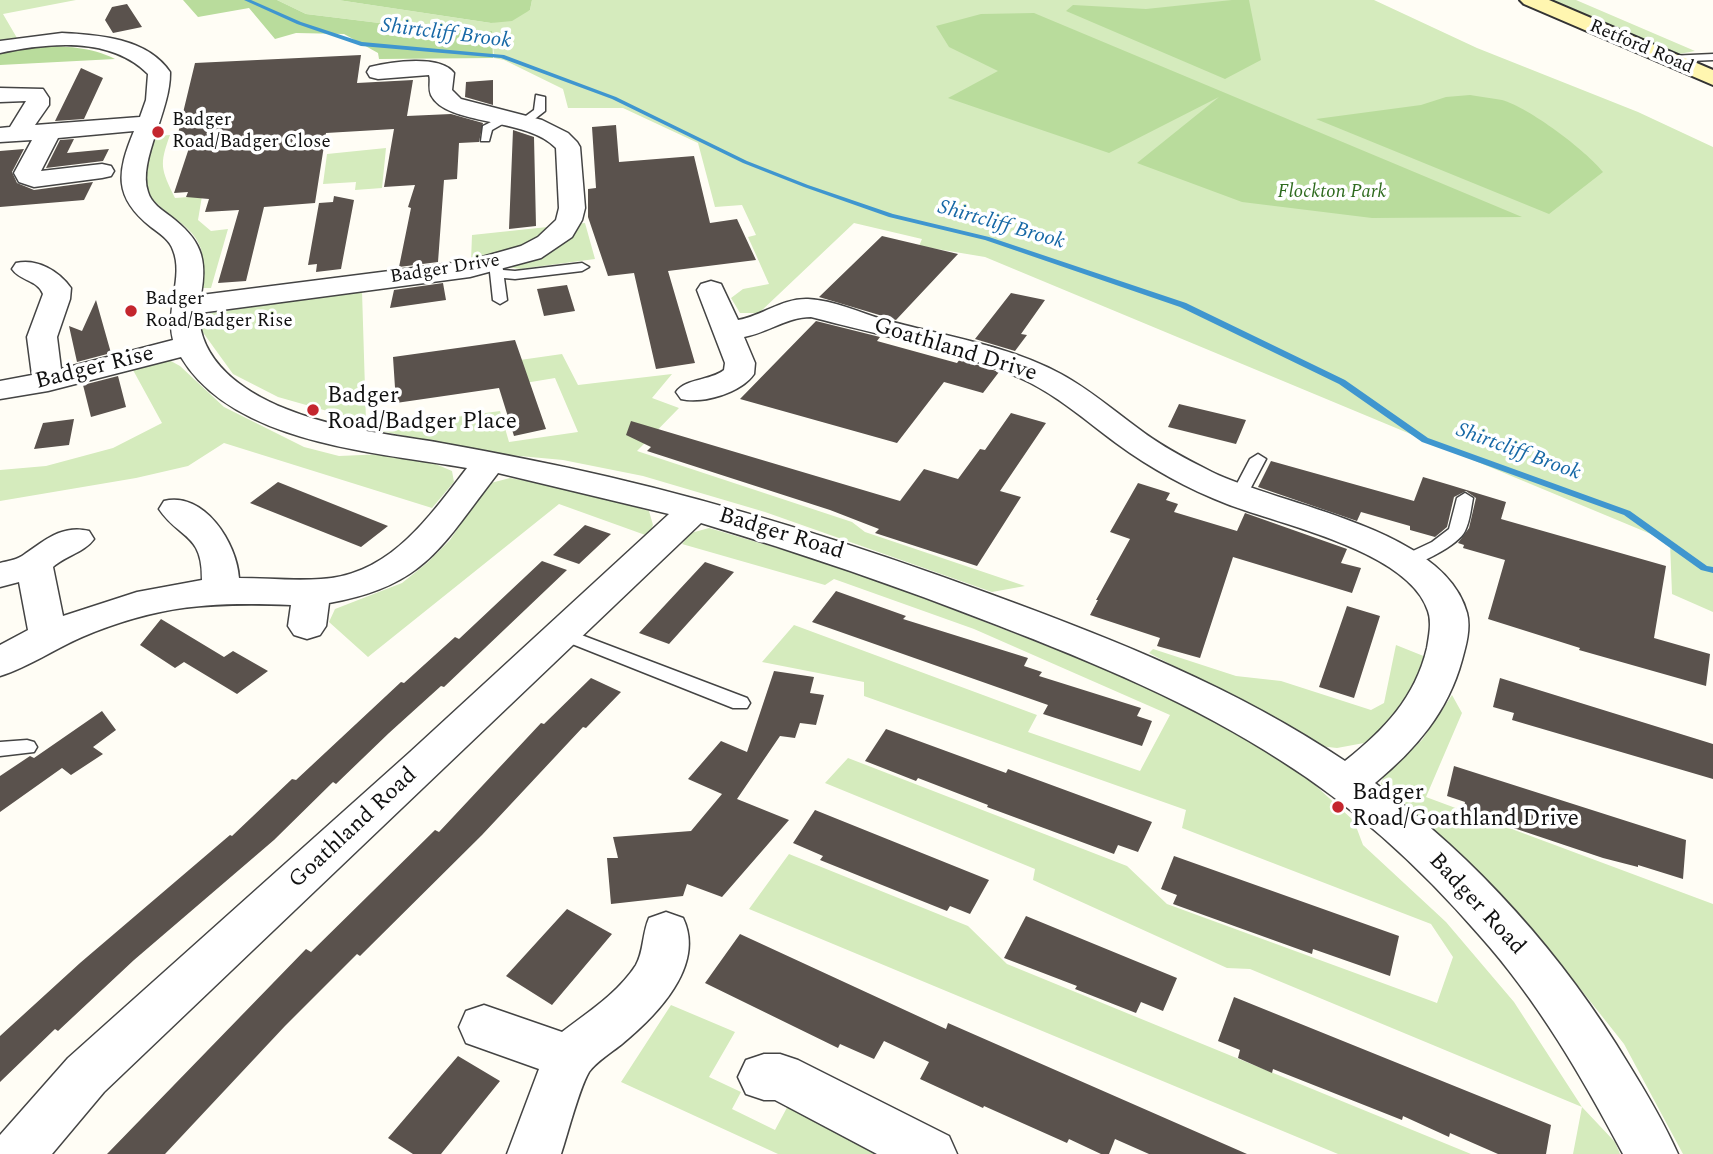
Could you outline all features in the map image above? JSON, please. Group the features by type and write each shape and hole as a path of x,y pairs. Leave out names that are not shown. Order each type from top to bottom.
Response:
{"main road":[{"name":"Retford Road","path":"1531,0 1713,78"}],"street":[{"name":"Badger Road","path":"0,47 27,41 76,41 113,45 143,56 159,72 157,107 132,179 135,193 143,207 173,231 187,250 190,272 183,318 190,345 197,359 227,390 275,415 341,435 593,483 695,509 853,558 1116,658 1254,724 1346,783 1404,830 1466,890 1561,1002 1651,1154"},
{"name":"Badger Drive","path":"183,306 497,268 531,253 562,231 572,208 568,147 555,133 446,101 440,95 443,73 439,70 425,68 378,72"},
{"path":"0,95 27,93 35,94 38,98 37,105 9,133"},
{"path":"9,133 150,123"},
{"path":"50,129 27,173 28,177 34,179 102,171"},
{"path":"26,269 45,277 57,288 58,296 43,332 42,349 48,382"},
{"path":"692,392 728,382 739,374 740,363 711,290"},
{"name":"Goathland Drive","path":"727,331 764,323 783,312 808,308 1008,362 1060,386 1157,456 1238,496 1336,530 1404,562 1428,579 1440,594 1448,612 1448,637 1443,661 1421,714 1386,751 1346,783"},
{"name":"Badger Rise","path":"0,390 48,382 190,345"},
{"path":"0,662 49,636 146,603 184,594 220,590 309,610 336,591 363,582 409,558 427,541 489,462"},
{"path":"176,509 201,526 212,541 222,569 220,590"},
{"name":"Goathland Road","path":"18,1154 86,1075 695,509"},
{"path":"49,636 17,570 51,549 76,539"},
{"path":"534,1154 569,1057 631,1007 655,977 665,952 666,932"},
{"path":"484,1027 569,1057"},
{"path":"764,1077 780,1077 930,1154"}],"lane":[{"path":"1668,59 1713,57"},
{"path":"485,139 487,128 539,111 540,97"},
{"path":"500,300 497,268 515,275 582,267"},
{"path":"1238,496 1258,459"},
{"path":"1404,562 1438,546 1457,531 1465,498"},
{"path":"563,634 740,703"},
{"path":"0,749 27,747"}],"green space":[{"path":"0,0 76,0 3,14 17,38 0,43"},
{"path":"183,0 277,0 306,14 461,33 492,31 493,58 379,59 378,53 344,34 296,33 275,39 249,8 198,17"},
{"name":"Flockton Park","path":"277,0 338,0 491,23 530,10 532,0 1374,0 1477,48 1638,112 1713,147 1713,612 1672,594 1670,542 985,257 919,246 922,239 854,223 759,313 740,313 731,298 743,289 769,284 748,237 756,235 742,205 715,207 698,143 623,108 568,108 563,89 504,60 494,58 492,31 461,33 306,14"},
{"path":"338,0 532,0 530,10 512,21 491,23"},
{"path":"1249,0 1261,60 1225,79 1066,11 1073,5 1146,9"},
{"path":"1552,0 1576,0 1695,51 1679,54"},
{"path":"1034,13 1522,217 1372,218 1242,202 1137,163 1219,97 1109,153 948,98 998,71 949,47 936,26 981,14"},
{"path":"27,46 83,49 115,59 0,65 0,51"},
{"path":"1470,95 1502,100 1526,111 1571,142 1603,172 1549,214 1316,119 1421,105 1446,97"},
{"path":"170,135 163,167 175,198 202,196 198,220 211,231 228,229 211,288 202,288 202,254 195,237 156,203 144,181 144,167 155,136"},
{"path":"386,148 382,188 355,190 356,182 323,184 327,154"},
{"path":"585,223 595,259 520,269 471,261 472,235"},
{"path":"362,291 366,422 278,397 233,374 199,327 202,318 210,313"},
{"path":"562,354 578,385 672,374 652,398 679,408 637,451 852,522 865,532 1025,586 992,592 765,512 643,476 563,460 498,454 370,429 366,422 397,425 500,411 509,442 578,432 555,378 489,389 485,365"},
{"path":"169,360 180,366 224,407 304,447 339,456 385,454 431,462 452,471 454,482 432,508 224,443 188,466 136,478 0,501 0,470 46,466 113,448 162,423 133,370 150,362"},
{"path":"510,478 577,490 649,511 653,525 648,536 559,504 368,657 329,622 335,609 402,583 450,540 487,484"},
{"path":"709,528 848,569 1083,660 1171,697 1236,729 1303,774 1354,821 1363,845 1446,922 1514,1002 1582,1107 1250,969 1227,968 1033,880 1035,869 825,783 848,758 1127,866 1167,904 1437,1003 1453,957 1431,924 1182,828 1186,810 864,696 864,682 762,662 794,625 1037,715 1028,732 1140,771 1170,715 974,629 834,579 825,585 682,544 691,533"},
{"path":"1396,645 1431,659 1388,726 1364,743 1337,748 1319,746 1287,725 1149,653 1153,649 1236,676 1281,681 1371,710 1384,703"},
{"path":"1452,695 1462,713 1426,797 1713,904 1713,1154 1683,1154 1624,1044 1540,938 1447,845 1381,784 1384,775 1422,740"},
{"path":"789,854 968,926 1007,964 1471,1154 1338,1154 749,909"},
{"path":"671,1005 735,1032 709,1077 741,1092 732,1109 775,1130 790,1102 885,1154 778,1154 621,1082"},
{"path":"1582,1107 1615,1142 1620,1154 1573,1154"}],"building":[{"path":"127,4 142,27 113,33 105,20 112,7"},
{"path":"361,55 357,83 413,80 407,116 451,114 483,123 479,142 459,143 457,179 444,180 438,262 399,267 411,208 408,207 415,185 384,187 394,129 326,133 315,203 264,207 246,281 218,283 239,210 205,212 209,199 186,197 188,192 174,193 190,145 175,146 195,63"},
{"path":"81,68 103,78 84,119 55,121"},
{"path":"493,80 493,105 465,97 466,82"},
{"path":"616,125 619,162 694,156 710,223 737,219 756,260 668,271 695,363 656,369 634,273 608,276 588,217 588,189 596,188 592,127"},
{"path":"513,130 534,137 536,226 509,229"},
{"path":"74,139 67,153 109,149 103,161 46,168 60,140"},
{"path":"24,149 12,172 17,183 34,190 93,182 84,200 0,207 0,151"},
{"path":"334,196 354,200 341,269 316,272 317,264 308,265 319,203 333,202"},
{"path":"882,236 958,254 896,320 819,297"},
{"path":"443,283 446,300 390,308 394,290"},
{"path":"567,285 575,311 544,316 537,289"},
{"path":"1011,293 1045,300 1021,334 1027,335 1015,351 975,339"},
{"path":"96,300 111,353 77,362 69,326 82,331"},
{"path":"816,321 880,337 877,341 957,363 960,359 999,372 983,393 944,382 897,443 740,399"},
{"path":"515,340 546,429 514,436 499,388 396,403 393,357"},
{"path":"118,376 126,407 91,417 83,385"},
{"path":"1179,404 1246,420 1236,444 1168,427"},
{"path":"1011,413 1046,423 1000,491 1021,497 977,566 875,533 879,529 830,510 647,451 651,447 626,435 631,421 900,501 924,469 958,479 980,449 985,450"},
{"path":"74,419 69,445 34,449 43,423"},
{"path":"1271,461 1414,501 1423,477 1506,502 1501,519 1666,566 1654,638 1710,654 1706,686 1579,650 1580,648 1488,619 1505,560 1463,548 1464,545 1458,543 1469,528 1476,498 1466,491 1454,497 1447,527 1435,537 1410,530 1410,526 1361,512 1357,521 1258,487"},
{"path":"278,482 388,526 361,547 250,503"},
{"path":"1138,483 1170,493 1166,500 1178,504 1174,512 1237,531 1245,513 1347,549 1341,563 1361,568 1352,593 1233,557 1200,658 1157,646 1160,638 1090,615 1130,539 1110,532"},
{"path":"585,525 611,534 579,564 553,555"},
{"path":"542,561 567,570 444,687 441,686 336,784 333,782 274,840 134,960 58,1031 55,1029 0,1082 0,1036 80,963 232,836 292,779 296,780 401,682 404,683 455,637 459,639"},
{"path":"705,562 734,572 669,644 639,633"},
{"path":"836,591 906,616 903,619 1028,658 1024,666 1042,672 1039,676 1141,708 1137,716 1152,721 1142,746 1043,714 1048,705 812,622"},
{"path":"1347,606 1380,616 1354,698 1319,687"},
{"path":"161,619 224,657 233,651 268,671 237,694 184,662 175,668 140,645"},
{"path":"774,671 814,677 810,693 824,695 816,725 800,723 795,738 780,736 737,799 789,820 722,897 687,884 683,896 611,904 607,858 618,858 613,837 691,831 722,794 688,779 721,741 747,752"},
{"path":"591,678 621,692 586,728 583,727 482,835 285,1026 165,1154 107,1154 306,949 311,952 435,830 439,832 541,723 544,724"},
{"path":"1500,678 1713,744 1713,779 1512,720 1514,713 1493,707"},
{"path":"102,711 116,730 93,747 103,754 71,775 62,768 0,812 0,776 30,756 34,758"},
{"path":"886,729 1006,773 1008,769 1152,822 1138,852 1118,845 1114,854 918,778 916,781 865,761"},
{"path":"1454,766 1686,840 1683,879 1638,865 1603,858 1463,811 1465,802 1447,796"},
{"path":"815,810 989,880 970,914 950,906 947,911 877,883 820,860 823,856 793,843"},
{"path":"1174,856 1399,936 1390,976 1313,949 1312,954 1173,904 1177,895 1161,889"},
{"path":"567,909 612,934 552,1005 506,976"},
{"path":"1026,916 1177,978 1163,1011 1141,1002 1136,1013 1075,989 1077,986 1004,958"},
{"path":"740,934 946,1029 948,1023 1247,1154 1149,1154 1115,1139 1109,1154 1101,1154 1069,1139 1067,1143 920,1079 929,1062 884,1041 874,1059 840,1044 838,1048 705,983"},
{"path":"1234,997 1551,1125 1546,1154 1498,1154 1450,1133 1449,1137 1403,1116 1402,1120 1238,1058 1240,1050 1218,1041"},
{"path":"458,1056 500,1081 441,1154 413,1154 388,1138"}],"waterway":[{"name":"Shirtcliff Brook","path":"247,0 299,23 361,44 502,56 614,98 745,162 806,186 891,216 987,238 1183,305 1342,382 1425,440 1627,513 1704,568 1713,570"}],"place":[{"name":"Badger Road/Badger Close","path":"158,132"},
{"name":"Badger Road/Badger Rise","path":"131,311"},
{"name":"Badger Road/Badger Place","path":"313,410"},
{"name":"Badger Road/Goathland Drive","path":"1338,807"}]}
